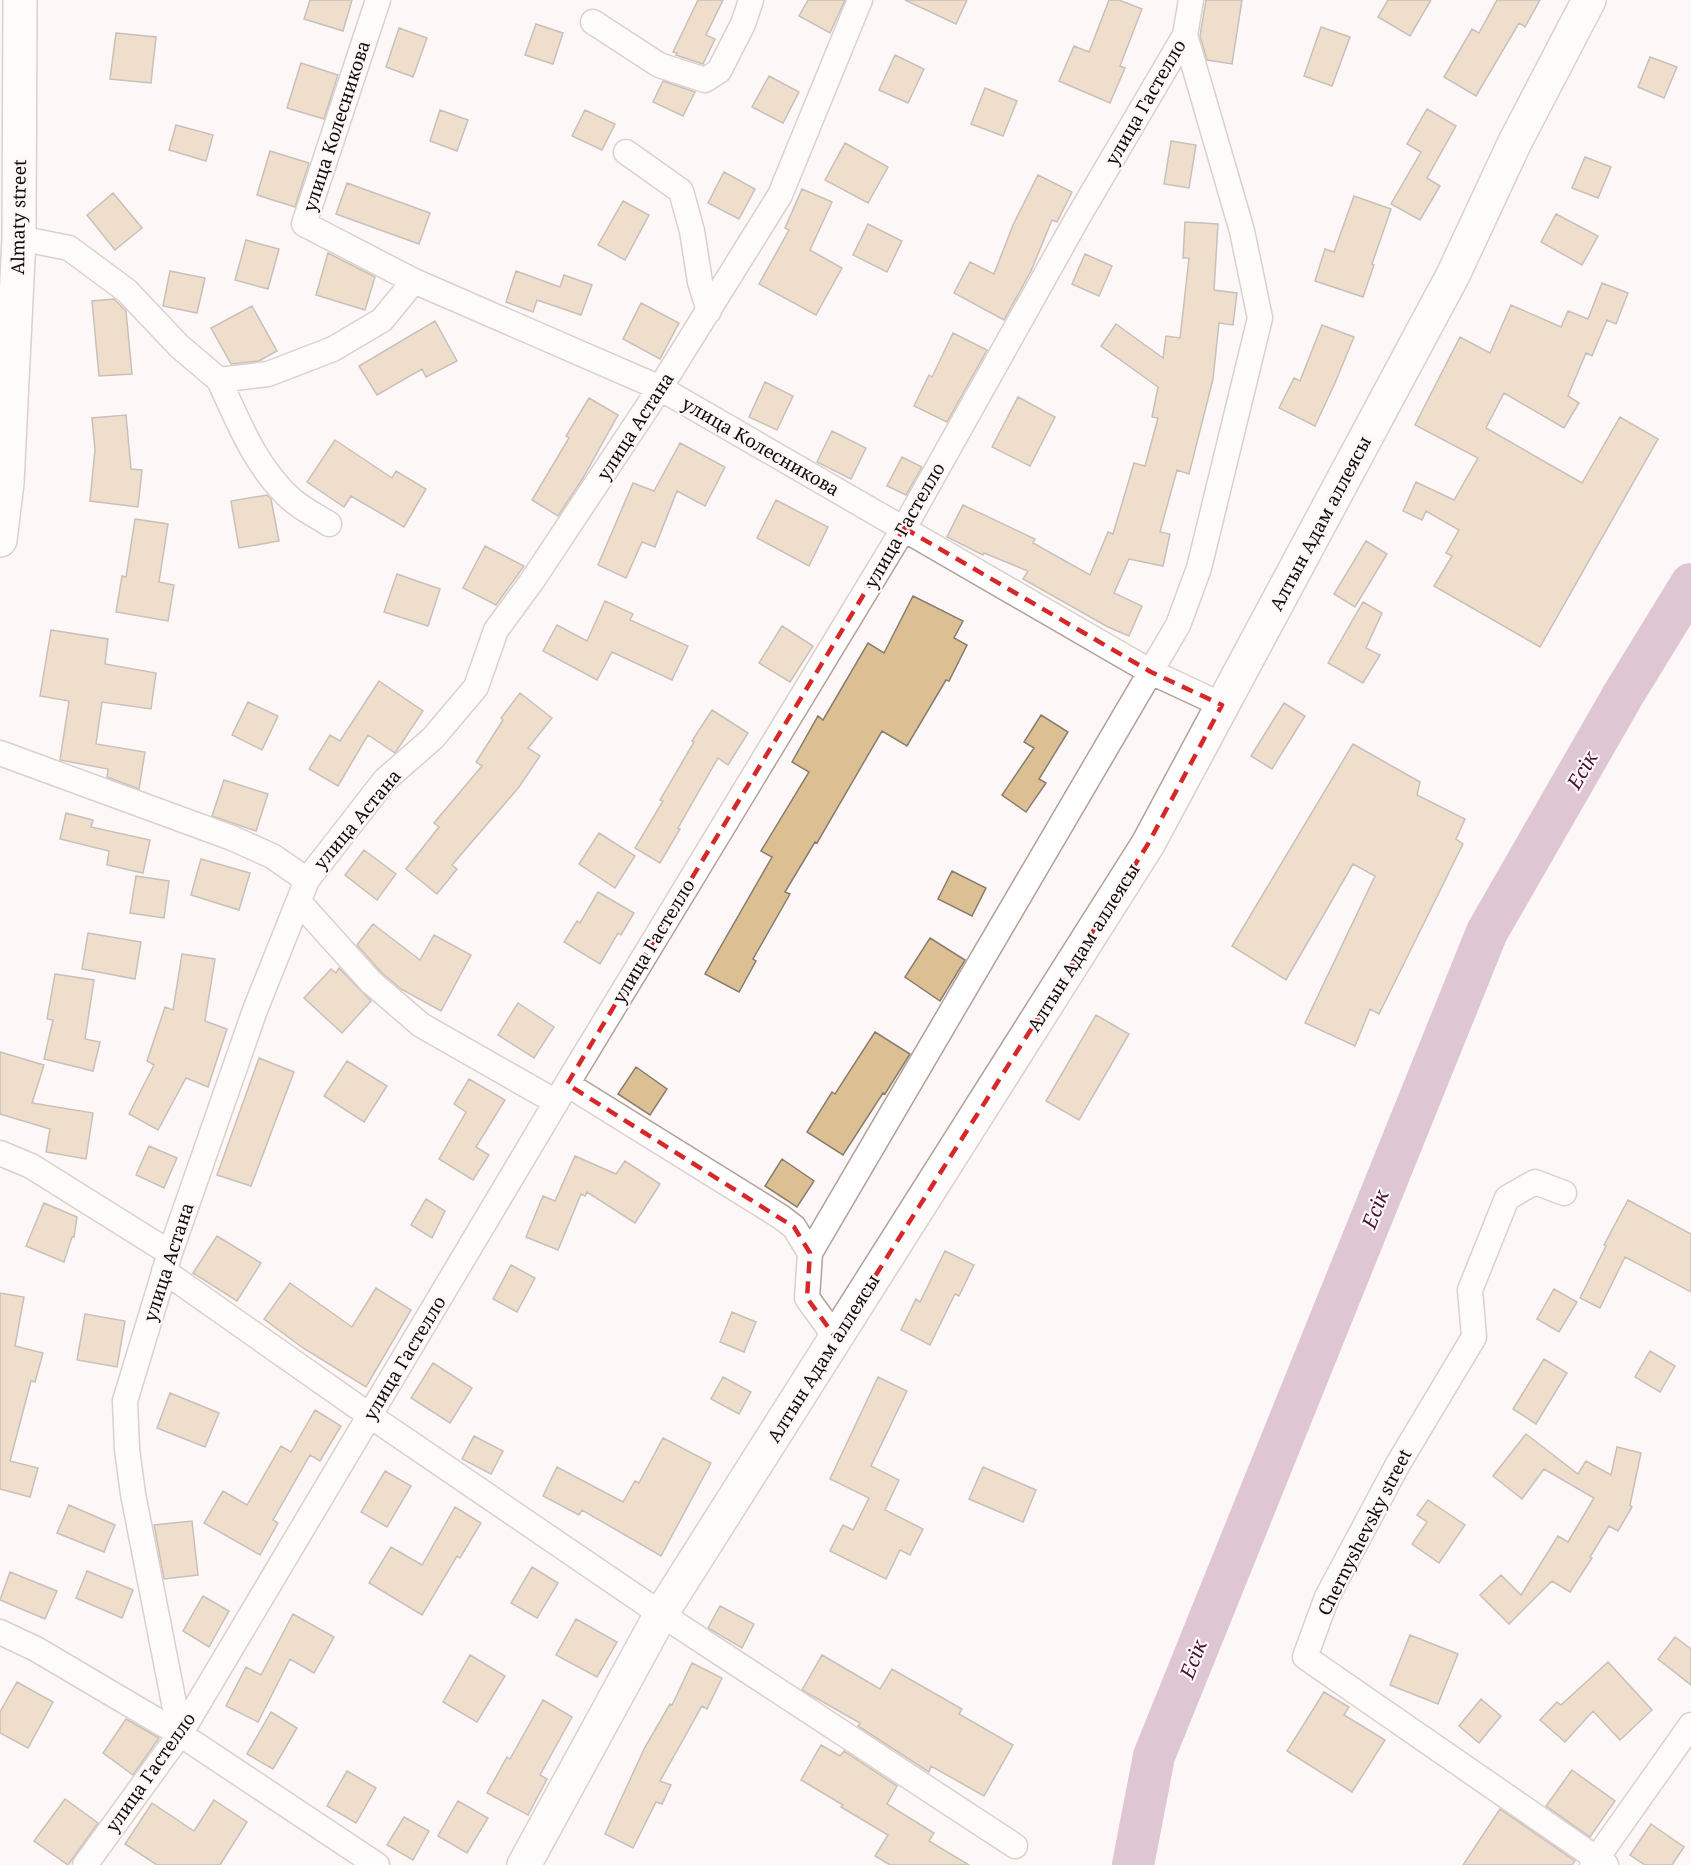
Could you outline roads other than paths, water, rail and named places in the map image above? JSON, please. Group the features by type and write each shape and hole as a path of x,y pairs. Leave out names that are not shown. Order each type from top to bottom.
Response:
{"main road":[{"name":"Almaty street","path":"0,540 7,483 19,238 20,0"},
{"name":"Алтын Адам аллеясы","path":"524,1865 661,1614 1148,844 1453,275 1515,142 1589,0"}],"street":[{"name":"улица Колесникова","path":"378,0 304,224 414,281 660,388 1151,672 1222,705"},
{"path":"594,22 659,65 705,80 719,71 743,24 751,0"},
{"name":"улица Астана","path":"180,1734 133,1494 127,1449 125,1401 167,1262 255,1010 303,891 385,780 433,738 476,687 496,630 532,581 660,388 780,195 860,0"},
{"name":"улица Гастелло","path":"84,1865 180,1734 562,1093 904,528 1071,230 1185,35 1191,0"},
{"path":"836,1338 807,1299 810,1253 1178,625 1199,568 1260,318 1242,231 1185,35"},
{"path":"626,152 681,191 692,231 700,282 709,311"},
{"path":"19,238 69,248 128,291 179,346 219,380 254,454 269,476 292,500 329,524"},
{"path":"219,380 268,374 333,349 382,320 414,281"},
{"path":"0,753 232,838 272,856 303,891 371,982 421,1025 562,1093 781,1217 794,1227 810,1253"},
{"path":"0,1153 31,1166 167,1262 369,1415 661,1614 1016,1846"},
{"name":"Chernyshevsky street","path":"1564,1193 1535,1182 1507,1198 1470,1290 1474,1337 1398,1464 1327,1597 1305,1657 1598,1863"},
{"path":"0,1632 36,1649 180,1734 378,1865"},
{"path":"1598,1863 1691,1725"}],"waterway":[{"name":"Есік","path":"1133,1865 1154,1756 1487,932 1623,695 1691,584"}]}
